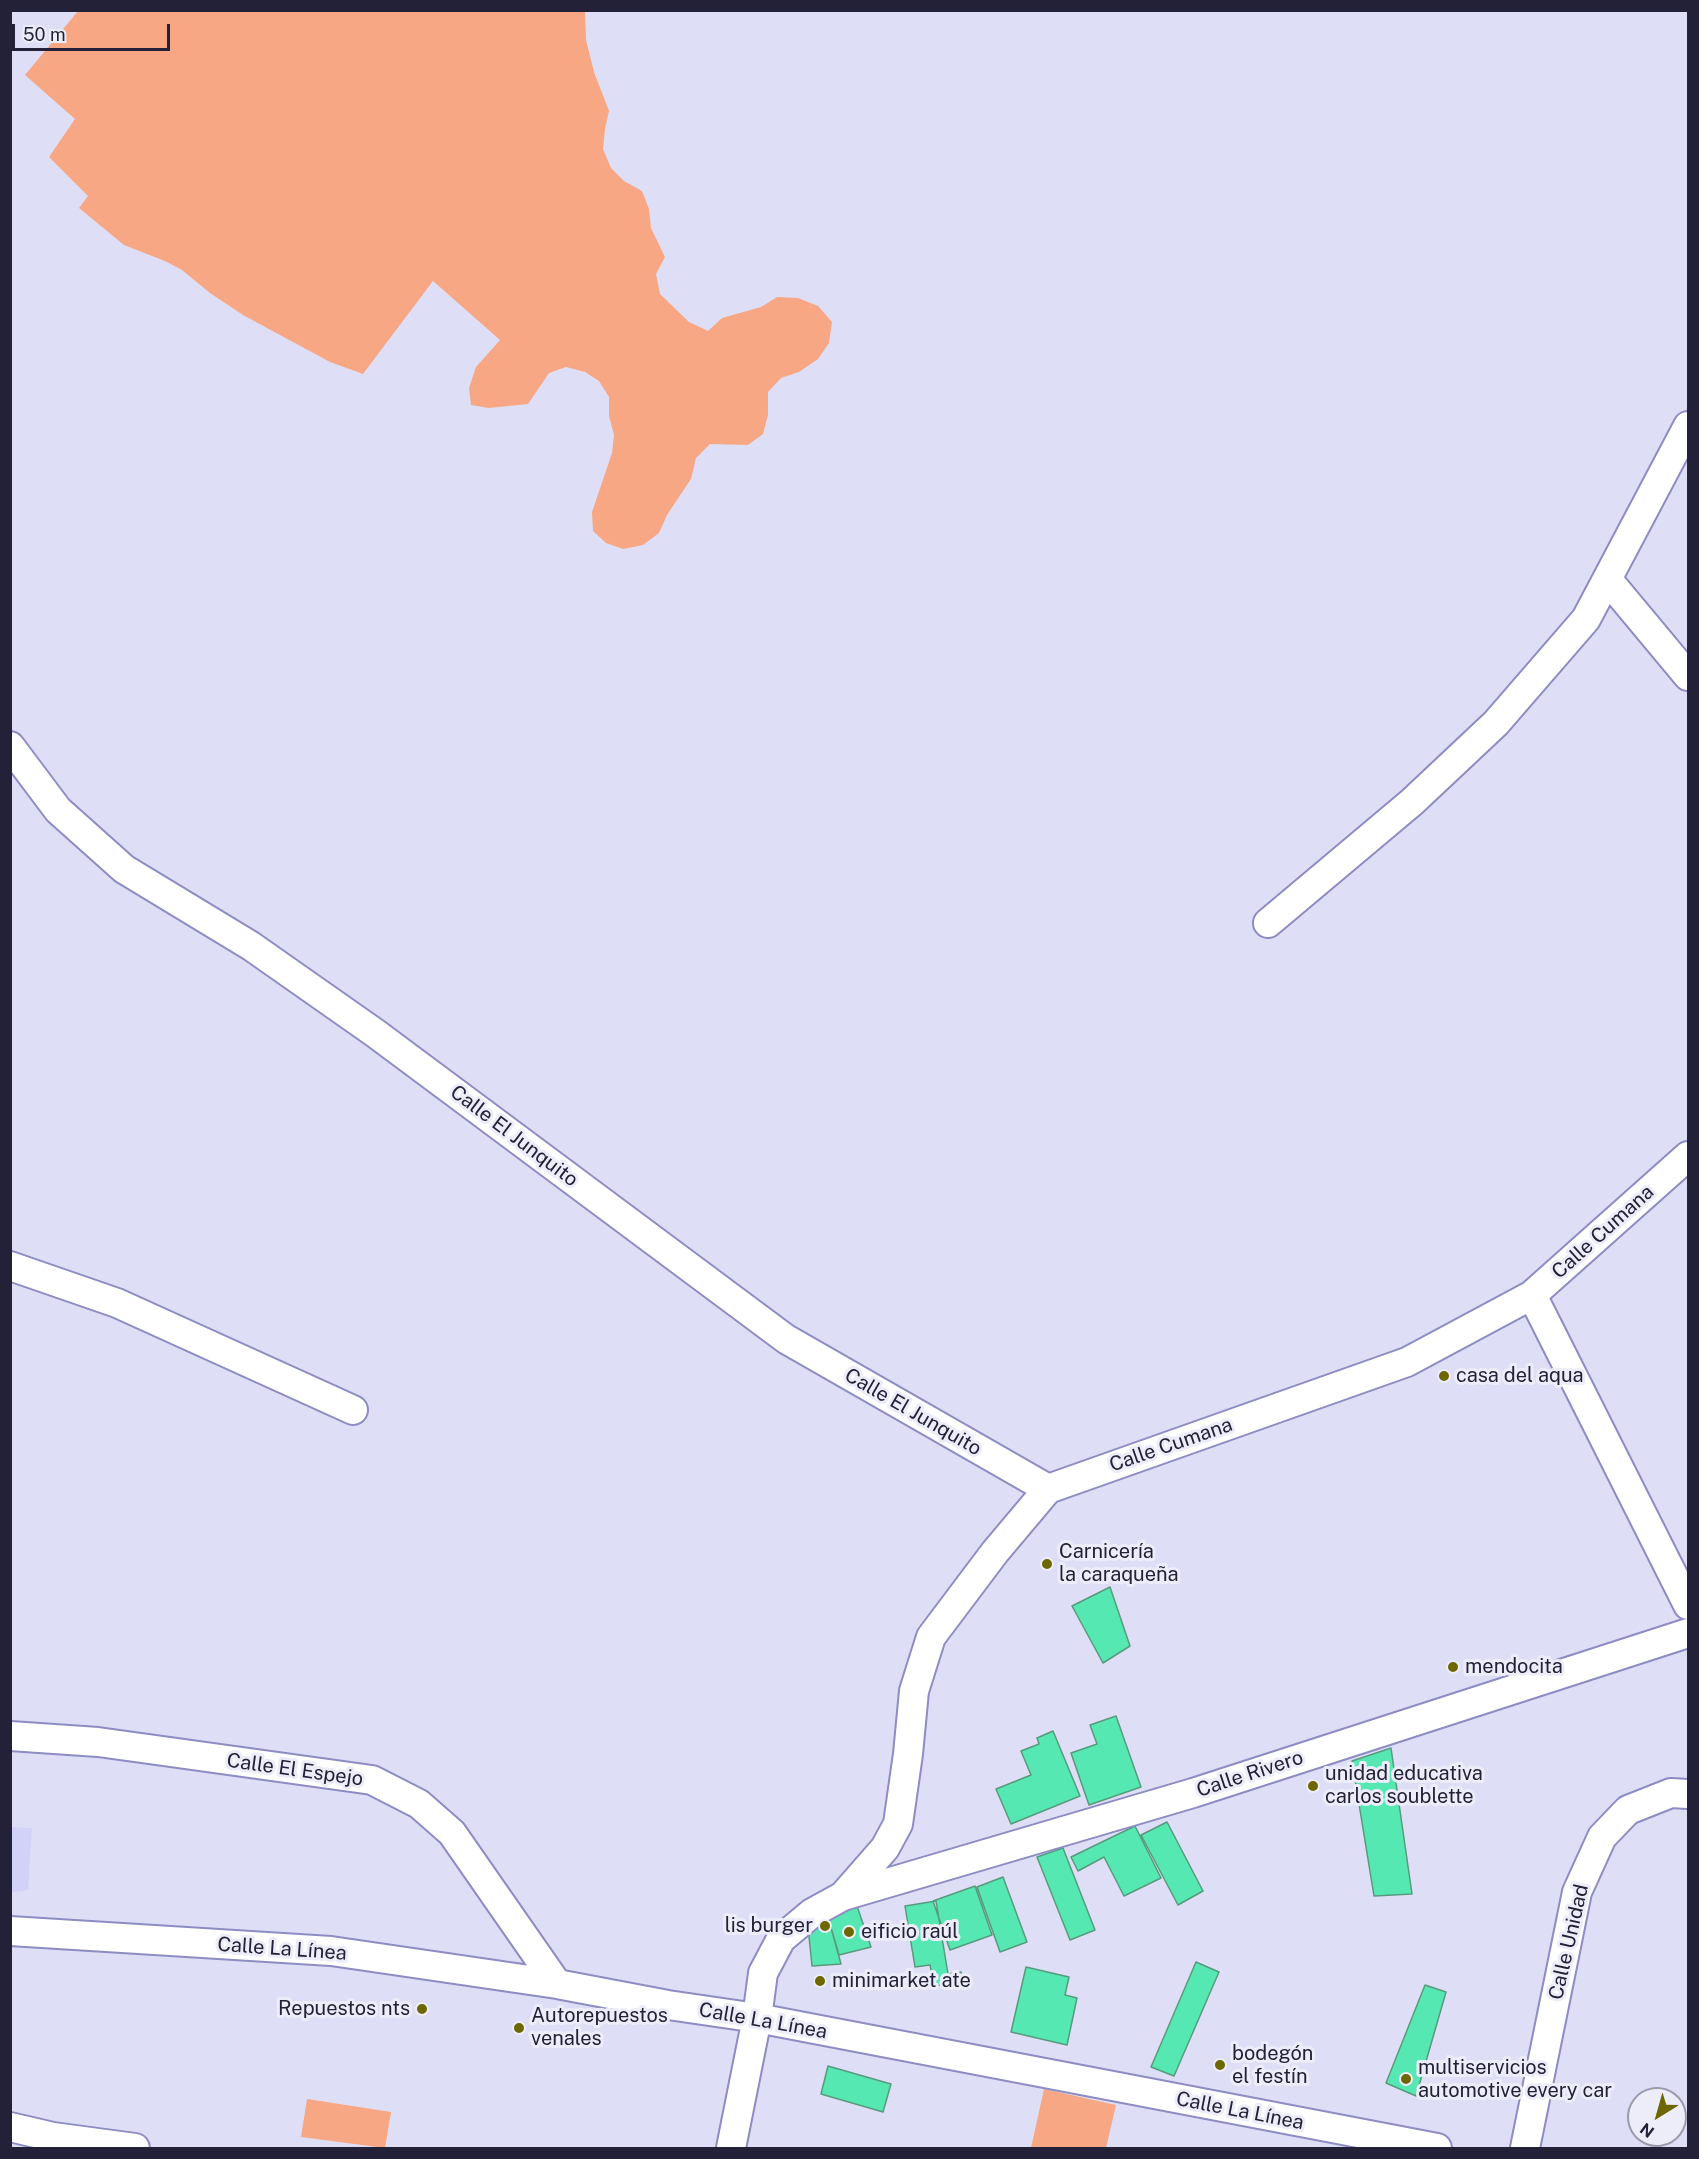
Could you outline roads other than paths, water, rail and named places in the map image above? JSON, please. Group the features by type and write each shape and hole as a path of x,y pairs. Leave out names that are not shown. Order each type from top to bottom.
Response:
{"street":[{"path":"1268,923 1412,802 1496,723 1586,619 1689,426"},
{"path":"1608,580 1689,676"},
{"name":"Calle El Junquito","path":"10,746 58,810 124,869 251,946 365,1026 786,1339 1048,1489"},
{"name":"Calle Cumana","path":"1048,1489 1407,1362 1532,1294 1689,1156"},
{"path":"10,1266 117,1303 353,1410"},
{"path":"1532,1294 1689,1605"},
{"path":"731,2148 757,2018 763,1973 781,1939 812,1913 843,1896 885,1848 898,1824 914,1691 931,1637 995,1552 1048,1489"},
{"name":"Calle Rivero","path":"843,1896 1193,1793 1689,1633"},
{"name":"Calle El Espejo","path":"10,1736 98,1742 372,1780 419,1804 452,1833 556,1984"},
{"name":"Calle Unidad","path":"1525,2148 1577,1892 1602,1837 1628,1810 1671,1793 1689,1794"},
{"name":"Calle La Línea","path":"10,1931 331,1951 556,1984 668,2005 757,2018 1437,2148"},
{"path":"10,2127 51,2143 135,2148"}],"place":[{"name":"casa del aqua","path":"1444,1376"},
{"name":"Carnicería la caraqueña","path":"1047,1564"},
{"name":"mendocita","path":"1453,1667"},
{"name":"unidad educativa carlos soublette","path":"1313,1786"},
{"name":"lis burger","path":"825,1926"},
{"name":"eificio raúl","path":"849,1932"},
{"name":"minimarket ate","path":"820,1981"},
{"name":"Repuestos nts","path":"422,2009"},
{"name":"Autorepuestos venales","path":"519,2028"},
{"name":"bodegón el festín","path":"1220,2065"},
{"name":"multiservicios automotive every car","path":"1406,2079"}]}
